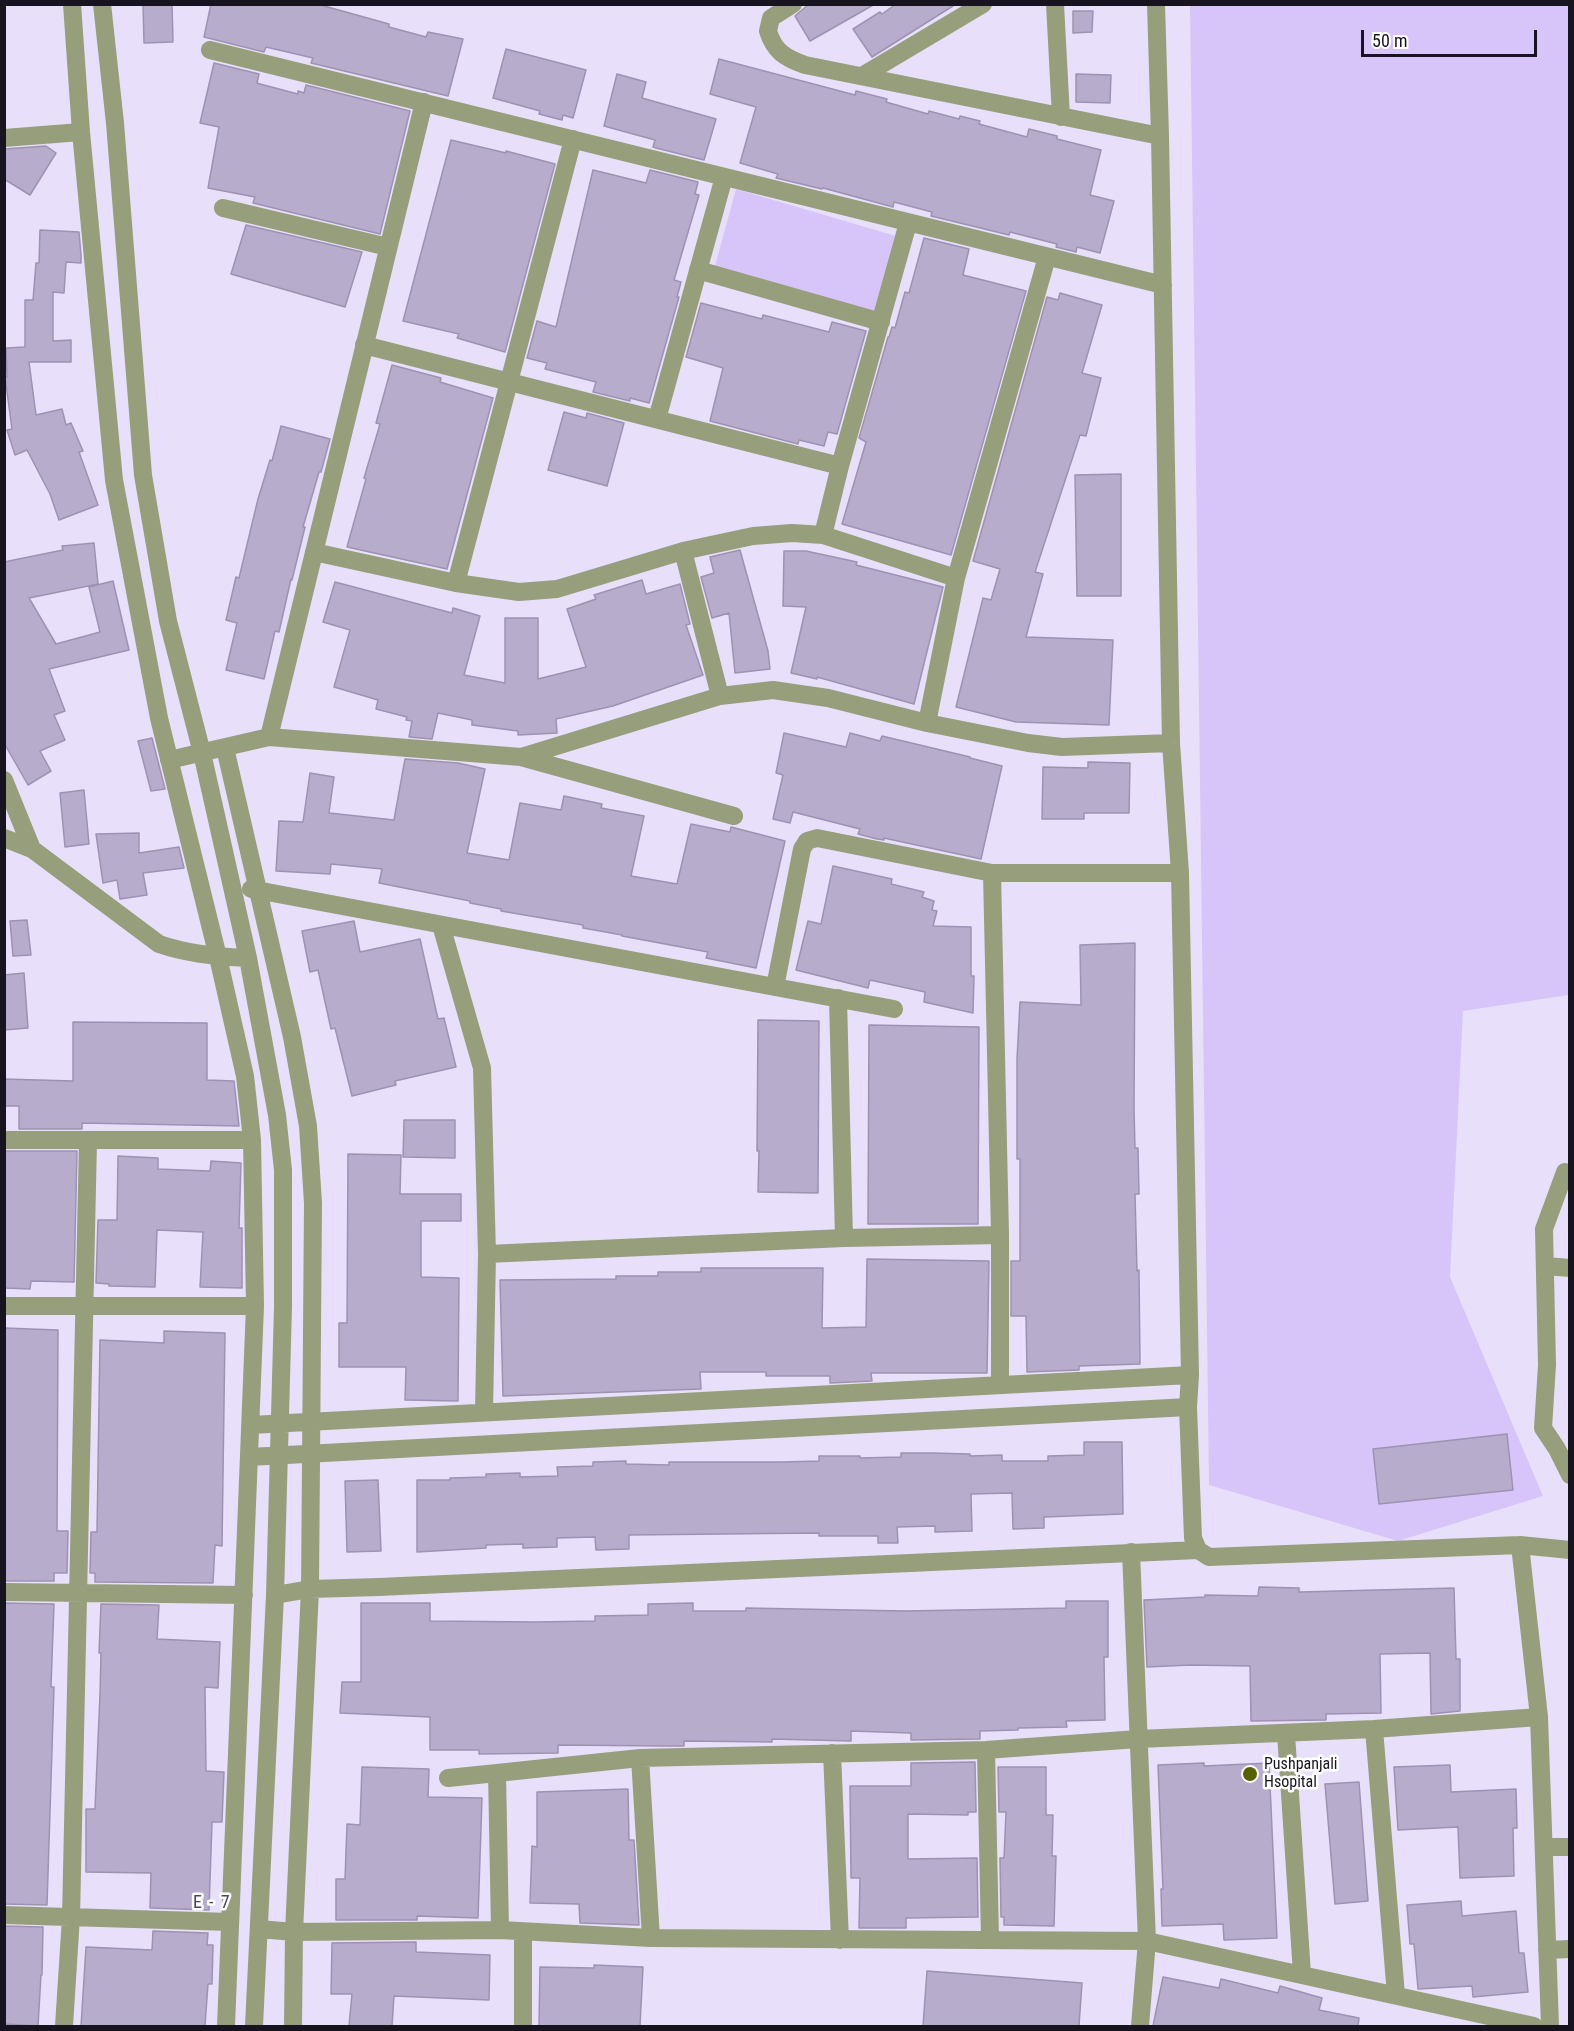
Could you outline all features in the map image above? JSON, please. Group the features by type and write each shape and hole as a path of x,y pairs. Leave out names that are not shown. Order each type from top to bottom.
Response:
{"street":[{"path":"72,4 110,459 159,718 245,1076 252,1140 255,1306 226,2026"},
{"path":"102,4 115,123 142,475 168,621 202,753 248,958 277,1115 283,1170 284,1307 280,1455 254,2026"},
{"path":"793,4 776,14 768,23 770,39 777,51 788,59 805,65 1160,136"},
{"path":"862,76 983,4"},
{"path":"1054,4 1061,117"},
{"path":"1156,4 1171,743 1180,873 1190,1375 1188,1407 1193,1538 1198,1550"},
{"path":"210,50 1162,285"},
{"path":"268,737 424,102"},
{"path":"4,138 81,132"},
{"path":"456,584 573,139"},
{"path":"657,419 724,177"},
{"path":"223,208 388,247"},
{"path":"823,535 840,466 909,223"},
{"path":"927,723 956,578 1047,256"},
{"path":"698,270 881,322"},
{"path":"364,345 840,466"},
{"path":"314,552 456,584 519,592 557,589 683,551 753,536 792,533 823,535 956,578"},
{"path":"683,551 720,696"},
{"path":"521,757 720,696 773,690 801,693 927,723 1028,743 1062,747 1171,743"},
{"path":"169,760 268,737 521,757 734,816"},
{"path":"225,748 292,1037 309,1126 313,1203 310,1589 294,1932 293,2026"},
{"path":"4,780 32,849"},
{"path":"4,838 32,849 159,944 179,951 218,957 248,958"},
{"path":"775,987 802,849 807,841 817,838 992,873 1180,873"},
{"path":"992,873 1000,1234 1000,1385"},
{"path":"233,886 894,1009"},
{"path":"441,925 482,1068 487,1254 484,1412"},
{"path":"838,998 844,1238"},
{"path":"4,1140 252,1140"},
{"path":"64,2026 71,1917 88,1141"},
{"path":"1565,1172 1544,1229 1547,1365 1543,1428 1563,1447 1569,1475"},
{"path":"487,1254 844,1238 1000,1234"},
{"path":"1546,1266 1569,1268"},
{"path":"4,1306 255,1306"},
{"path":"251,1425 1190,1375"},
{"path":"249,1457 1188,1407"},
{"path":"1520,1545 1539,1717 1550,2026"},
{"path":"275,1595 310,1589 1131,1552 1198,1550 1209,1557 1520,1545 1569,1550"},
{"path":"1131,1552 1147,1941 1140,2026"},
{"path":"4,1592 244,1594"},
{"path":"448,1778 640,1758 986,1750 1138,1739 1374,1729 1539,1717"},
{"path":"1374,1729 1396,1995"},
{"path":"1286,1734 1302,1974"},
{"path":"986,1750 990,1939"},
{"path":"832,1753 840,1940"},
{"path":"640,1758 651,1938"},
{"path":"497,1773 500,1930"},
{"path":"1544,1847 1569,1846"},
{"path":"4,1915 230,1922"},
{"path":"259,1929 294,1932 500,1930 651,1938 1147,1941 1534,2026"},
{"path":"523,1932 523,2026"},
{"path":"1547,1950 1569,1949"}],"shaded area":[{"path":"1190,5 1569,5 1569,995 1463,1011 1450,1277 1543,1496 1398,1541 1209,1485"},
{"path":"736,189 896,236 874,312 715,266"}],"building":[{"path":"143,4 172,4 173,42 144,43"},
{"path":"211,4 317,4 426,37 428,32 463,39 448,96 311,63 313,58 266,47 264,52 204,37"},
{"path":"809,4 875,4 810,41 795,16"},
{"path":"896,4 956,4 872,57 853,29"},
{"path":"1073,11 1093,11 1092,32 1073,33"},
{"path":"506,49 586,70 573,118 563,115 562,120 539,114 540,111 493,98"},
{"path":"719,59 855,95 856,91 887,99 886,102 928,114 929,111 959,119 960,116 980,121 979,124 1027,137 1029,129 1101,150 1090,195 1114,201 1100,253 1077,247 1076,252 1056,247 1057,244 1010,232 1009,235 931,216 932,212 894,202 893,207 776,178 778,174 740,163 756,107 710,94"},
{"path":"214,63 259,74 257,83 298,94 298,91 304,93 306,85 410,111 380,234 253,203 255,197 208,188 219,127 200,123"},
{"path":"617,74 646,82 642,98 716,119 704,160 653,147 655,140 604,126"},
{"path":"1076,74 1111,75 1110,103 1076,102"},
{"path":"451,140 555,164 505,352 457,338 459,334 403,321"},
{"path":"46,146 56,153 30,195 4,179 4,149"},
{"path":"593,170 646,183 650,170 698,182 695,194 699,195 674,280 681,282 677,297 679,297 649,403 593,392 596,382 545,369 547,363 527,358 537,321 556,327"},
{"path":"246,225 362,252 345,307 231,274"},
{"path":"40,230 79,232 81,263 66,262 64,293 53,292 53,341 71,340 71,362 29,362 36,415 62,409 66,425 71,423 83,451 79,452 98,505 59,520 50,494 27,450 15,455 7,430 12,429 5,377 7,377 6,348 25,347 25,300 33,300 36,263 39,263"},
{"path":"924,238 969,249 963,275 1026,291 951,555 842,524 866,442 859,438 888,337 892,327 895,328 905,292 909,293"},
{"path":"1060,293 1102,305 1082,373 1101,378 1086,436 1080,435 1035,572 1043,574 1026,637 1113,640 1109,725 1016,722 956,707 983,598 991,600 1000,569 973,561 1047,297 1058,300"},
{"path":"701,303 762,319 763,315 829,332 832,322 866,331 837,434 828,432 824,446 799,440 798,444 710,421 723,368 686,357"},
{"path":"392,365 441,378 440,382 493,398 447,569 347,547 380,424 376,423"},
{"path":"564,412 586,418 587,413 624,423 607,486 548,470"},
{"path":"281,426 330,439 303,527 305,527 279,632 275,631 264,679 226,670 237,623 226,620 236,577 239,578 258,499 270,460 272,461"},
{"path":"1121,474 1121,596 1077,596 1075,475"},
{"path":"94,543 98,584 29,598 56,644 100,632 89,587 113,581 129,650 49,669 65,711 54,715 65,740 40,751 51,771 28,785 4,743 4,562 63,550 62,546"},
{"path":"740,550 768,651 770,669 735,673 729,613 712,618 701,577 714,573 710,557"},
{"path":"784,551 806,551 857,562 856,565 943,587 914,704 817,677 817,679 791,673 806,607 783,606"},
{"path":"642,580 646,594 680,584 690,624 686,625 703,675 613,706 556,719 557,733 518,735 518,731 472,725 472,720 438,713 432,739 409,737 412,721 406,720 407,717 376,709 378,700 334,687 350,630 323,622 335,582 452,613 453,608 480,616 464,675 505,683 505,618 538,618 538,679 586,667 567,609 596,599 594,595"},
{"path":"784,733 846,747 850,733 880,741 882,736 1002,766 981,859 884,838 884,840 877,839 858,834 860,829 793,812 790,823 773,819 783,775 776,773"},
{"path":"152,738 165,789 151,791 138,741"},
{"path":"405,759 458,763 485,769 467,853 509,860 520,803 561,810 564,796 602,804 601,808 644,816 631,876 677,884 691,824 730,832 731,827 785,841 756,968 706,958 708,952 583,928 583,925 501,911 501,909 470,903 470,901 379,883 382,869 331,864 330,874 276,871 279,821 303,822 310,773 334,777 329,813 394,820"},
{"path":"1088,762 1130,763 1129,813 1084,813 1084,819 1042,819 1043,767 1088,768"},
{"path":"84,790 89,844 65,847 60,793"},
{"path":"139,833 139,853 179,847 184,868 143,873 147,895 120,899 117,880 103,883 96,834"},
{"path":"833,866 892,879 891,884 924,892 922,897 934,901 932,910 937,911 933,926 971,927 971,976 974,976 973,1013 924,1002 925,992 870,980 868,988 796,970 808,921 821,924"},
{"path":"27,920 31,955 13,956 10,921"},
{"path":"354,921 360,952 420,939 438,1019 444,1018 456,1067 395,1081 396,1085 352,1096 335,1028 331,1029 318,970 310,972 302,931"},
{"path":"1135,943 1134,1109 1139,1194 1135,1194 1140,1364 1079,1366 1079,1370 1027,1372 1026,1316 1011,1316 1011,1261 1020,1261 1017,1059 1020,1002 1081,1005 1080,945"},
{"path":"24,973 28,1028 4,1030 4,975"},
{"path":"758,1020 819,1021 818,1193 758,1192"},
{"path":"73,1022 207,1023 207,1080 234,1081 239,1126 82,1123 82,1129 19,1129 19,1106 4,1106 4,1079 73,1081"},
{"path":"869,1025 979,1027 978,1224 868,1224"},
{"path":"404,1120 455,1120 455,1158 403,1157"},
{"path":"4,1151 77,1151 74,1282 31,1281 30,1289 4,1288"},
{"path":"348,1154 401,1155 400,1194 461,1194 461,1221 421,1221 421,1277 459,1278 458,1401 405,1400 406,1367 339,1367 339,1323 347,1323"},
{"path":"118,1156 158,1158 158,1169 210,1171 211,1161 241,1163 239,1228 242,1228 242,1288 200,1287 203,1232 157,1230 155,1287 109,1286 109,1284 96,1283 98,1220 117,1220"},
{"path":"867,1259 989,1261 987,1373 871,1373 872,1381 830,1383 830,1376 766,1376 766,1372 700,1372 701,1389 503,1396 500,1280 616,1279 616,1276 658,1276 658,1272 701,1272 701,1268 823,1268 822,1328 866,1327"},
{"path":"4,1328 58,1330 57,1531 68,1531 67,1573 54,1573 54,1581 4,1581"},
{"path":"164,1331 225,1333 222,1546 215,1545 213,1583 95,1582 95,1573 90,1573 91,1532 97,1532 100,1340 164,1343"},
{"path":"1507,1434 1513,1490 1379,1504 1373,1449"},
{"path":"1084,1442 1122,1442 1123,1514 1044,1517 1044,1528 1013,1529 1012,1493 971,1494 972,1531 935,1532 935,1526 897,1527 898,1543 878,1543 878,1536 819,1536 819,1533 629,1535 629,1549 596,1550 595,1537 557,1538 557,1547 523,1548 523,1544 486,1545 486,1548 417,1552 417,1480 450,1480 450,1478 486,1477 486,1474 520,1473 520,1477 558,1476 557,1467 593,1466 593,1462 626,1461 626,1464 669,1465 669,1462 819,1461 819,1456 901,1457 901,1453 932,1453 970,1454 970,1456 1002,1455 1002,1461 1048,1461 1048,1456 1084,1455"},
{"path":"378,1480 381,1551 347,1552 345,1481"},
{"path":"1259,1587 1299,1588 1299,1592 1454,1588 1456,1659 1460,1659 1460,1711 1431,1714 1430,1653 1380,1654 1381,1713 1326,1714 1326,1720 1251,1721 1250,1666 1147,1667 1144,1600 1205,1597 1205,1595 1258,1596"},
{"path":"1066,1601 1108,1601 1108,1657 1104,1657 1105,1720 1066,1721 1067,1727 980,1731 980,1739 911,1740 911,1733 851,1731 851,1741 772,1739 772,1742 684,1741 684,1746 558,1745 558,1753 479,1754 479,1750 430,1750 430,1717 340,1713 342,1682 361,1682 361,1603 430,1603 430,1621 536,1622 595,1621 595,1616 648,1615 648,1604 693,1603 693,1611 746,1611 746,1608 905,1611 1066,1608"},
{"path":"4,1603 54,1604 51,1687 54,1687 47,1905 4,1904"},
{"path":"101,1604 159,1605 157,1639 220,1642 218,1688 205,1687 206,1771 224,1772 222,1822 212,1822 209,1910 150,1908 151,1873 86,1872 86,1809 95,1809"},
{"path":"975,1762 976,1812 968,1812 968,1815 908,1814 908,1859 977,1858 978,1917 906,1918 906,1928 859,1928 860,1878 851,1878 850,1786 911,1786 911,1763"},
{"path":"1204,1763 1204,1766 1269,1763 1277,1938 1224,1940 1223,1924 1162,1926 1161,1889 1163,1889 1158,1765"},
{"path":"1450,1765 1451,1792 1516,1789 1517,1828 1513,1828 1514,1876 1460,1878 1458,1827 1398,1830 1394,1767"},
{"path":"362,1767 429,1769 428,1797 482,1798 478,1918 417,1916 417,1920 336,1920 336,1879 345,1879 347,1824 360,1825"},
{"path":"998,1767 1046,1767 1046,1815 1053,1815 1052,1856 1056,1856 1054,1926 1004,1925 1004,1917 1001,1917 1000,1858 1004,1858 1006,1812 999,1812"},
{"path":"1359,1782 1368,1901 1335,1904 1325,1784"},
{"path":"628,1789 629,1840 634,1840 639,1925 580,1923 579,1904 530,1903 532,1846 537,1847 537,1792"},
{"path":"1461,1901 1462,1916 1516,1911 1519,1953 1524,1953 1528,1992 1473,1997 1472,1986 1418,1989 1414,1944 1410,1944 1407,1905"},
{"path":"4,1926 43,1927 38,2026 4,2024"},
{"path":"153,1931 208,1933 207,1945 213,1945 212,1984 208,1984 205,2026 81,2026 86,1947 152,1950"},
{"path":"416,1942 416,1952 490,1955 489,2000 394,1996 392,2026 349,2026 352,1994 331,1994 332,1943"},
{"path":"594,1965 643,1967 640,2026 539,2026 540,1967 594,1968"},
{"path":"927,1971 1082,1983 1079,2026 923,2026"},
{"path":"1163,1977 1219,1988 1221,1979 1278,1993 1280,1986 1322,1998 1319,2010 1359,2018 1358,2026 1153,2026"}],"place":[{"name":"Pushpanjali Hsopital","path":"1250,1774"}],"district":[{"name":"E - 7","path":"212,1903"}]}
